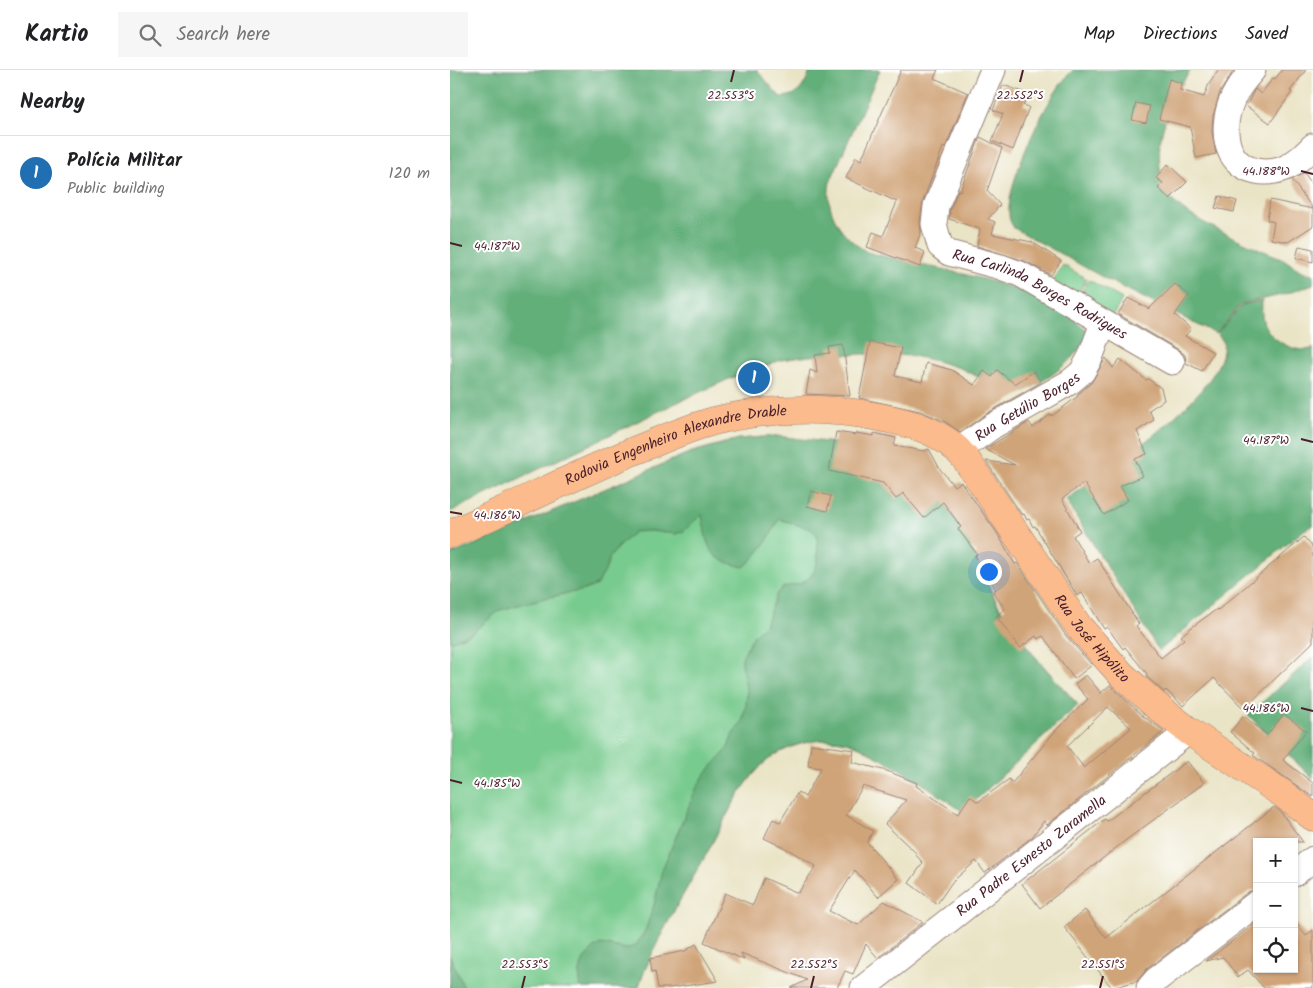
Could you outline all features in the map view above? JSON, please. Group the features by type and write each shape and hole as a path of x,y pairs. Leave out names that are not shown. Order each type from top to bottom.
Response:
{"main road":[{"name":"Rodovia Engenheiro Alexandre Drable","path":"450,534 507,510 597,465 712,422 765,412 801,409 846,411 912,424"},
{"name":"Rua José Hipólito","path":"912,424 934,432 959,450 1079,627 1121,674 1154,704 1313,817"}],"street":[{"name":"Rua Carlinda Borges Rodrigues","path":"993,70 936,206 934,224 940,246 949,253 1002,267 1020,274 1101,328 1172,362"},
{"path":"1253,70 1233,96 1226,119 1226,140 1235,158 1250,169 1264,172 1278,171 1296,161 1313,146"},
{"name":"Rua Getúlio Borges","path":"959,450 993,426 1070,382 1082,372 1090,358 1101,328"},
{"name":"Rua Padre Esnesto Zaramella","path":"874,986 1189,730"},
{"path":"1298,871 1313,860"},
{"path":"1153,984 1253,906"}],"green space":[{"path":"450,70 757,70 781,97 793,95 801,89 811,70 880,70 830,182 829,193 832,213 843,231 867,252 984,279 1014,288 1042,300 1067,315 1090,333 1074,356 1064,365 1043,381 1007,400 984,380 960,368 913,356 863,354 809,356 781,360 729,379 680,401 450,512"},
{"path":"1073,70 1191,70 1173,100 1166,117 1162,135 1159,153 1160,170 1165,187 1174,202 1181,209 1224,232 1281,258 1302,271 1313,274 1313,284 1286,294 1241,304 1216,334 1106,279 1014,228 1009,214 1014,181 1041,116 1063,81"},
{"path":"1063,265 1087,279 1076,297 1052,283"},
{"path":"1089,280 1122,299 1112,318 1078,298"},
{"path":"1262,301 1263,321 1270,334 1284,344 1299,350 1313,348 1313,525 1304,530 1159,651 1066,500 1134,450 1187,405 1207,382 1220,361 1223,341 1217,334 1242,305"},
{"path":"777,436 990,587 1017,634 1078,705 935,791 868,751 846,742 821,740 798,744 788,748 761,766 738,797 661,936 638,988 450,988 450,555 689,453 739,439"},
{"path":"777,436 860,446 943,500 968,542 998,606 1032,653 1078,705 963,812 901,770 862,748 847,742 821,740 799,744 778,753 752,775 738,796 661,936 638,988 581,988 581,968 590,952 601,944 627,949 636,945 645,931 654,905 662,870 696,789 705,774 727,750 733,734 742,722 747,694 742,658 754,635 765,625 777,593 784,587 799,584 808,579 814,572 818,561 817,535 811,529 779,519 764,545 744,567 723,560 711,551 702,515 684,531 676,534 650,531 634,532 610,557 597,585 584,590 500,610 472,633 450,642 450,555 689,453 739,439"},
{"path":"1313,657 1313,779 1248,715"},
{"path":"450,956 464,988 450,988"}],"building":[{"path":"901,70 938,70 934,78 968,93 945,148 943,147 923,201 920,222 921,232 915,248 925,252 920,267 867,247 873,232 883,236 897,202 846,178 856,157 861,160"},
{"path":"1218,70 1234,70 1220,92 1213,116 1212,132 1216,154 1196,158 1190,127 1159,119 1169,79 1182,83 1180,90 1204,97 1208,86"},
{"path":"1282,70 1306,70 1270,123 1246,106 1255,89 1261,94 1273,78 1275,79"},
{"path":"1003,85 1029,94 1023,105 1029,107 1013,150 992,141 1003,114 993,110"},
{"path":"1136,103 1150,106 1146,123 1132,120"},
{"path":"980,137 1002,148 987,191 1000,205 988,219 995,222 992,234 1032,242 1061,261 1051,275 1025,261 977,246 980,229 949,219 950,210 958,190 960,191"},
{"path":"1168,164 1187,182 1170,199 1158,188 1163,183 1156,178"},
{"path":"1304,173 1313,185 1313,209 1292,180"},
{"path":"1219,196 1237,201 1234,212 1215,208"},
{"path":"1270,200 1313,209 1313,226 1288,242 1271,239 1274,222 1267,220"},
{"path":"1299,246 1313,249 1313,262 1296,258"},
{"path":"1175,284 1189,295 1175,315 1191,329 1185,336 1213,352 1202,371 1186,363 1185,355 1179,350 1118,314 1128,298 1149,309"},
{"path":"870,342 901,348 895,376 922,382 926,363 952,370 974,385 984,371 992,377 997,370 1015,384 1034,371 1041,382 986,414 960,432 944,421 920,411 859,398"},
{"path":"843,345 850,396 806,394 810,370 817,373 815,355 830,353 829,347"},
{"path":"1106,358 1113,368 1120,359 1146,380 1148,379 1161,388 1164,400 1149,410 1154,420 1137,431 1147,454 1135,459 1143,476 1120,486 1128,500 1104,515 1084,483 1062,499 1080,531 1073,536 1089,563 1097,558 1139,624 1136,626 1161,658 1184,639 1181,636 1218,610 1304,537 1313,548 1313,642 1244,709 1214,678 1183,706 1166,690 1164,692 1146,676 1147,674 1125,647 1123,649 1107,627 1104,629 1082,593 1077,596 1035,526 1033,527 1024,514 1022,515 986,461 1015,465 985,449 1029,422 1033,428 1051,414 1052,416 1078,396 1091,383"},
{"path":"836,432 874,436 874,433 896,438 894,446 925,451 929,449 940,469 954,486 961,482 997,533 1015,564 1017,563 1066,636 1092,665 1074,679 1043,636 1038,639 1036,636 1020,648 996,616 1005,609 993,592 996,590 975,555 977,554 958,529 961,527 943,502 924,518 903,493 896,499 883,483 829,471"},
{"path":"811,491 831,496 827,511 807,506"},
{"path":"1086,675 1101,693 1110,685 1143,716 1164,731 1047,825 1044,821 1032,837 985,873 976,861 952,882 937,904 909,883 923,863 916,853 885,824 906,800 863,786 846,815 873,831 867,842 898,879 878,897 855,870 829,911 858,925 884,901 923,922 878,958 866,944 853,974 845,971 837,988 791,988 807,980 741,953 744,960 704,942 725,893 753,905 764,878 798,893 816,866 764,838 773,819 780,822 798,792 805,797 821,768 808,766 811,744 854,750 852,762 887,771 917,783 916,786 958,814 970,796 978,802 1009,779 1012,783 1056,730 1088,699 1075,684","holes":["1108,707 1131,728 1084,768 1067,746"]},
{"path":"1284,714 1306,731 1283,760 1313,783 1313,797 1253,755 1255,753 1230,732 1244,716 1267,735"},
{"path":"1187,761 1204,783 1126,840 1040,908 1022,884 1105,819 1107,821"},
{"path":"1274,807 1280,811 1303,842 1298,842 1298,838 1253,838 1253,890 1248,892 1147,969 1137,981 1112,988 1064,927 1085,910 1106,938"},
{"path":"1253,925 1253,973 1298,973 1298,926 1306,936 1313,930 1313,988 1264,988 1248,970 1238,977 1223,957 1206,961"},
{"path":"696,944 718,981 658,988 655,971 652,972 650,958 685,951"}],"place":[{"name":"Polícia Militar","path":"754,378"}]}
